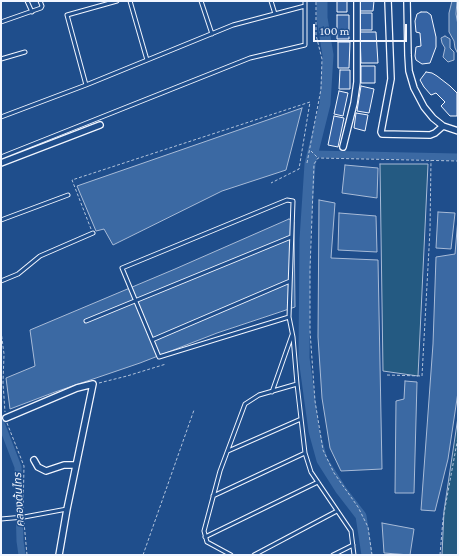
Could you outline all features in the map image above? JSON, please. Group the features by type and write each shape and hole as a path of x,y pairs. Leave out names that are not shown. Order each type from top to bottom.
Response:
{"street":[{"path":"343,147 354,103 356,82 357,1"},
{"path":"388,1 391,79 382,134 430,135 443,126"},
{"path":"407,1 409,71 414,88 424,107 433,118 443,126 458,132"},
{"path":"1,164 100,125"},
{"path":"6,418 77,388 93,384 67,508 59,555"},
{"path":"34,460 38,467 46,471 64,465 76,465"}],"lane":[{"path":"28,1 32,12"},
{"path":"1,22 42,8 40,1"},
{"path":"86,85 67,15 117,1"},
{"path":"130,1 147,60"},
{"path":"201,1 212,34"},
{"path":"271,1 274,14"},
{"path":"1,157 250,58 305,45 305,1"},
{"path":"1,117 86,85 233,25 305,6"},
{"path":"1,59 25,52"},
{"path":"1,220 68,195"},
{"path":"289,317 159,357 122,268 287,200 293,201 289,317 293,334 305,453 311,472 351,531 354,555"},
{"path":"1,281 18,274 40,256 93,233"},
{"path":"86,321 291,237"},
{"path":"152,340 290,281"},
{"path":"272,392 293,334"},
{"path":"231,555 207,542 204,531 220,471 245,404 259,396 297,384"},
{"path":"228,451 301,419"},
{"path":"213,496 305,453"},
{"path":"205,537 318,482"},
{"path":"1,518 23,517 67,508"},
{"path":"254,555 337,511"},
{"path":"333,555 353,545"}],"path":[{"path":"308,163 320,89 322,59 316,35 316,1"},
{"path":"93,233 72,180 310,102 299,169 271,183"},
{"path":"310,151 318,158 458,160"},
{"path":"318,158 314,164 310,269 310,331 315,401 324,450 334,473 358,508 368,528 372,555"},
{"path":"387,375 422,376 430,230 432,160"},
{"path":"1,331 4,354 3,383 6,418 24,466 23,517 27,555"},
{"path":"93,384 127,376 166,364"},
{"path":"143,555 194,410"},
{"path":"440,555 442,519 458,437"}],"shaded area":[{"path":"452,1 457,1 456,14 458,25 458,54 454,41 449,32 449,13"},
{"path":"445,36 450,39 450,48 454,52 454,60 448,62 443,57 445,48 441,38"},
{"path":"302,108 286,170 222,191 113,245 104,229 96,231 77,186"},
{"path":"380,164 428,164 418,376 383,371"},
{"path":"345,165 378,168 377,198 342,193"},
{"path":"319,200 335,203 331,258 378,260 382,469 341,471 330,448 322,398 318,337"},
{"path":"438,212 455,213 451,249 436,248"},
{"path":"339,213 376,216 377,252 338,250"},
{"path":"458,218 458,392 448,459 435,511 421,510 433,344 436,257 455,254"},
{"path":"289,219 294,222 295,307 217,333 140,363 10,409 6,378 35,366 30,330"},
{"path":"405,381 417,382 414,493 395,493 396,401 404,399"},
{"path":"458,417 458,555 442,555 444,511"},
{"path":"382,523 414,529 410,555 384,553"}],"building":[{"path":"337,1 347,1 347,12 337,12"},
{"path":"358,1 374,1 373,11 358,11"},
{"path":"427,12 431,15 436,37 436,47 430,63 422,64 416,60 415,56 416,47 421,46 420,33 416,32 415,21 417,14"},
{"path":"359,13 372,13 372,30 359,30"},
{"path":"337,15 349,15 349,39 337,39"},
{"path":"360,32 376,32 378,63 361,63"},
{"path":"338,42 350,42 349,68 338,68"},
{"path":"361,66 375,66 375,83 361,83"},
{"path":"340,70 350,70 350,89 339,89"},
{"path":"426,72 437,76 457,93 457,116 450,116 441,106 445,102 436,93 431,95 424,87 420,80"},
{"path":"361,86 374,89 369,113 357,111"},
{"path":"339,91 348,93 343,116 334,114"},
{"path":"356,113 368,115 365,131 354,128"},
{"path":"334,116 344,118 338,147 328,145"}],"waterway":[{"path":"322,1 322,18 328,55 325,104 310,164 305,239 304,358 314,431 322,460 341,490 361,516 367,555"},
{"path":"312,154 458,157"},
{"name":"คลองต้นไทร","path":"1,423 18,467 20,541 22,555"}]}
